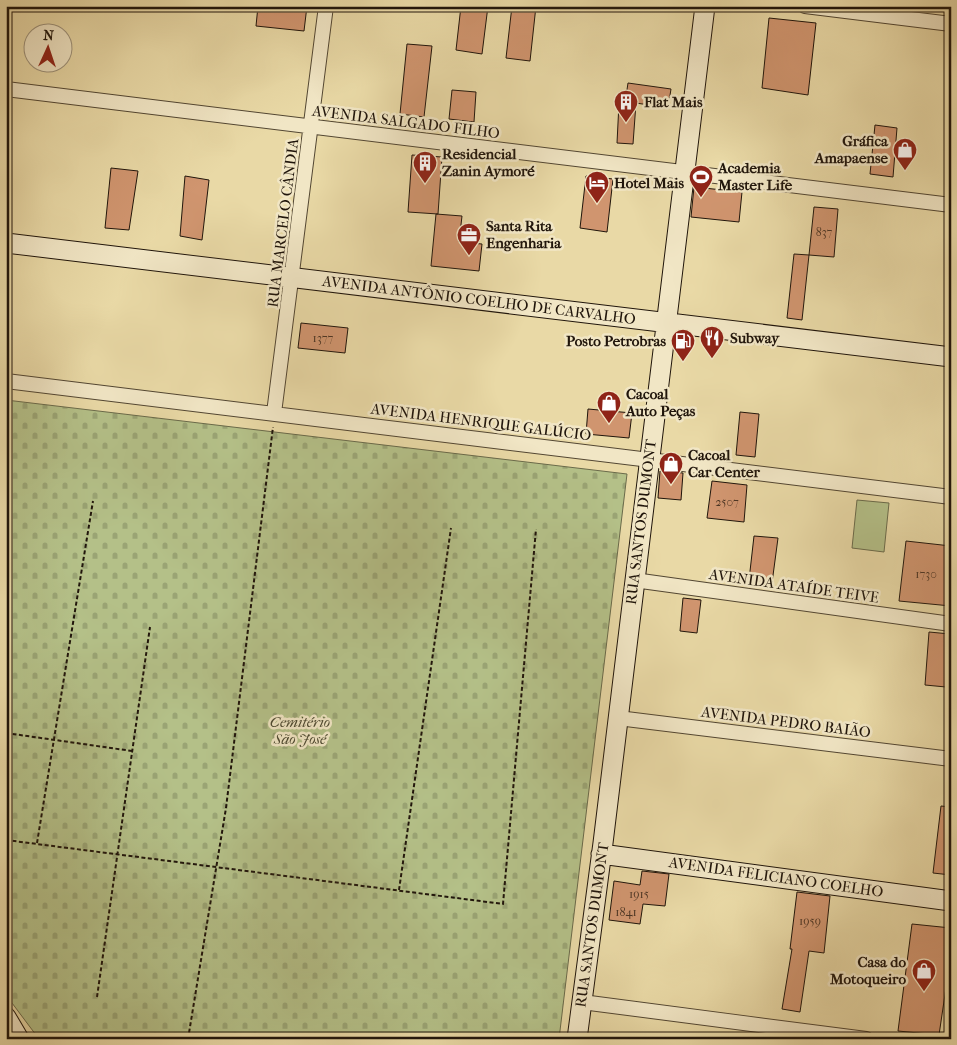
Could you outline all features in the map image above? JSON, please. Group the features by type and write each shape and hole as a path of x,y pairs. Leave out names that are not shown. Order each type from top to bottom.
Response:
{"street":[{"name":"RUA MARCELO CÂNDIA","path":"274,413 293,277 326,6"},
{"name":"RUA SANTOS DUMONT","path":"577,1039 705,6"},
{"path":"805,6 951,24"},
{"name":"AVENIDA SALGADO FILHO","path":"6,89 684,174 951,205"},
{"name":"AVENIDA ANTÔNIO COELHO DE CARVALHO","path":"6,243 951,357"},
{"name":"AVENIDA HENRIQUE GALÚCIO","path":"6,381 951,497"},
{"name":"AVENIDA ATAÍDE TEIVE","path":"634,580 951,624"},
{"name":"AVENIDA PEDRO BAIÃO","path":"618,718 951,759"},
{"name":"AVENIDA FELICIANO COELHO","path":"602,848 951,888"},
{"name":"AVENIDA FELICIANO COELHO","path":"602,848 951,901"},
{"path":"582,1002 866,1039"},
{"path":"6,1016 13,1024 19,1039"}],"path":[{"path":"188,1039 226,808 274,413"},
{"path":"37,843 93,501"},
{"path":"399,890 451,528"},
{"path":"6,840 503,904 536,529"},
{"path":"97,997 150,627"},
{"path":"6,733 132,751"}],"green space":[{"name":"Cemitério São José","path":"6,400 627,474 559,1039 39,1039 6,995"},
{"path":"857,500 889,503 884,552 852,548"}],"building":[{"path":"258,6 307,6 304,31 256,26"},
{"path":"461,6 488,6 482,54 456,50"},
{"path":"512,6 536,6 530,61 506,58"},
{"path":"769,18 816,23 808,95 762,88"},
{"path":"407,44 432,46 424,117 400,114"},
{"path":"628,83 671,89 668,108 636,103 633,144 617,143 619,103 625,103"},
{"path":"452,90 476,92 474,122 449,119"},
{"path":"875,125 897,128 893,177 870,174"},
{"name":"Residencial Zanin Aymoré","path":"412,155 442,157 438,214 408,212"},
{"path":"111,168 138,171 129,230 105,228"},
{"path":"185,176 209,180 202,240 180,236"},
{"name":"Hotel Mais","path":"586,176 613,179 607,232 580,228"},
{"path":"694,187 742,192 739,222 691,217"},
{"path":"814,207 838,209 834,257 809,255"},
{"path":"436,214 462,216 459,242 482,244 479,271 431,266"},
{"path":"794,254 809,255 802,320 787,318"},
{"path":"301,323 348,328 345,353 298,348"},
{"name":"Cacoal Auto Peças","path":"588,409 632,413 629,438 586,434"},
{"path":"740,412 759,414 755,457 736,455"},
{"name":"Cacoal Car Center","path":"660,471 683,473 681,500 658,498"},
{"path":"712,481 747,485 744,522 707,518"},
{"path":"754,536 778,538 772,583 749,580"},
{"path":"906,541 951,546 951,606 899,601"},
{"path":"683,598 701,600 697,633 680,631"},
{"path":"929,632 950,634 946,687 925,685"},
{"path":"941,806 951,807 951,875 933,873"},
{"path":"642,871 669,874 665,906 643,904 640,924 609,920 614,881 640,885"},
{"path":"797,892 830,896 824,953 809,951 800,1012 782,1009 792,949 790,949"},
{"name":"Casa do Motoqueiro","path":"912,924 951,928 951,954 939,1035 898,1031"}],"place":[{"name":"Flat Mais","path":"626,123"},
{"name":"Gráfica Amapaense","path":"905,171"},
{"name":"Residencial Zanin Aymoré","path":"425,184"},
{"name":"Academia Master Life","path":"701,198"},
{"name":"Hotel Mais","path":"597,204"},
{"name":"Santa Rita Engenharia","path":"469,256"},
{"name":"Subway","path":"712,359"},
{"name":"Posto Petrobras","path":"683,362"},
{"name":"Cacoal Auto Peças","path":"609,424"},
{"name":"Cacoal Car Center","path":"671,485"},
{"name":"Casa do Motoqueiro","path":"924,992"}]}
